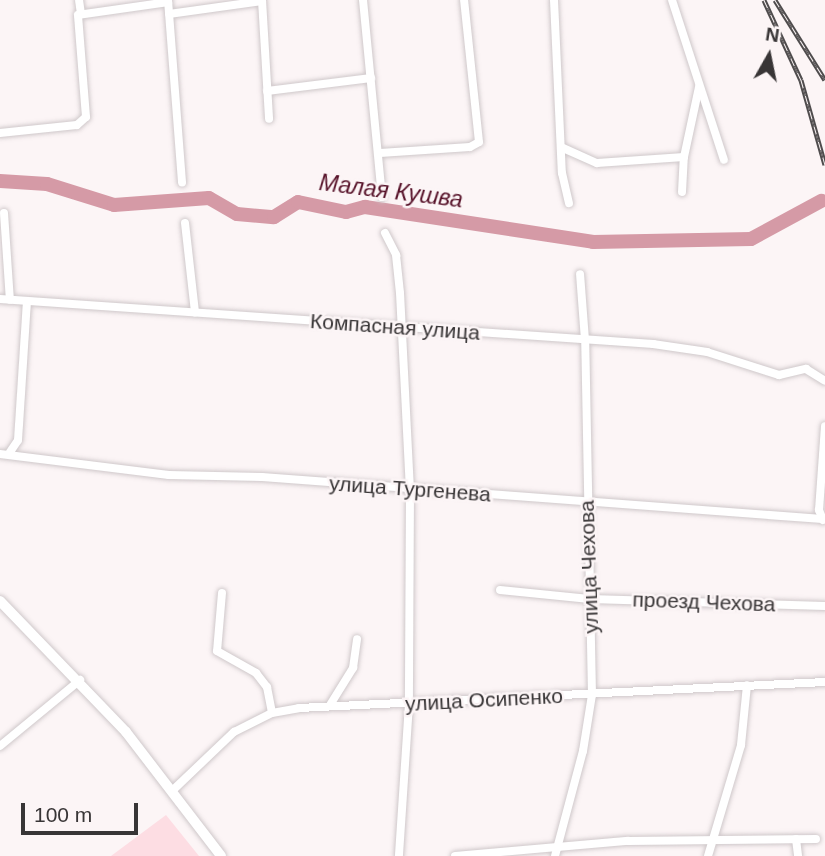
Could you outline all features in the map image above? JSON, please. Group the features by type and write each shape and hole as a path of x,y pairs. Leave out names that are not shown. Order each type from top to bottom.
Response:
{"main road":[{"path":"0,601 80,680 172,791 220,856"}],"street":[{"path":"0,133 77,125 86,117 77,21 81,14 79,0"},
{"path":"363,0 380,153 382,197"},
{"path":"380,153 470,147 479,142 464,0"},
{"path":"554,0 569,203"},
{"path":"672,0 724,160"},
{"path":"81,14 168,1 182,182"},
{"path":"169,14 262,1 269,119"},
{"path":"267,92 370,78"},
{"path":"682,192 684,157 699,87"},
{"path":"563,148 597,163 684,157"},
{"path":"4,213 10,300"},
{"path":"185,223 195,312"},
{"path":"385,233 396,256 411,490 408,704 399,856"},
{"name":"улица Чехова","path":"555,856 592,695 586,503 585,340 580,274"},
{"name":"Компасная улица","path":"0,299 585,340 707,352 770,373 813,371 825,382"},
{"path":"10,452 18,440 27,302"},
{"path":"823,521 825,426"},
{"name":"улица Тургенева","path":"0,454 10,452 169,475 823,521"},
{"name":"проезд Чехова","path":"500,590 590,599 825,606"},
{"path":"222,593 217,651 256,673 267,687 272,713"},
{"path":"330,705 354,668 357,639"},
{"path":"0,746 80,680"},
{"name":"улица Осипенко","path":"172,791 234,732 272,713 330,705 408,704 825,682"},
{"path":"708,856 741,745 747,685"},
{"path":"455,856 713,837 816,839"},
{"path":"796,839 798,856"}],"shaded area":[{"path":"166,815 199,856 111,856"}],"waterway":[{"name":"Малая Кушва","path":"0,181 47,184 114,205 209,198 237,214 274,217 298,202 346,212 365,207 593,242 751,239 821,201"}],"railway":[{"path":"764,0 801,80 825,165"},
{"path":"775,0 825,80"}]}
